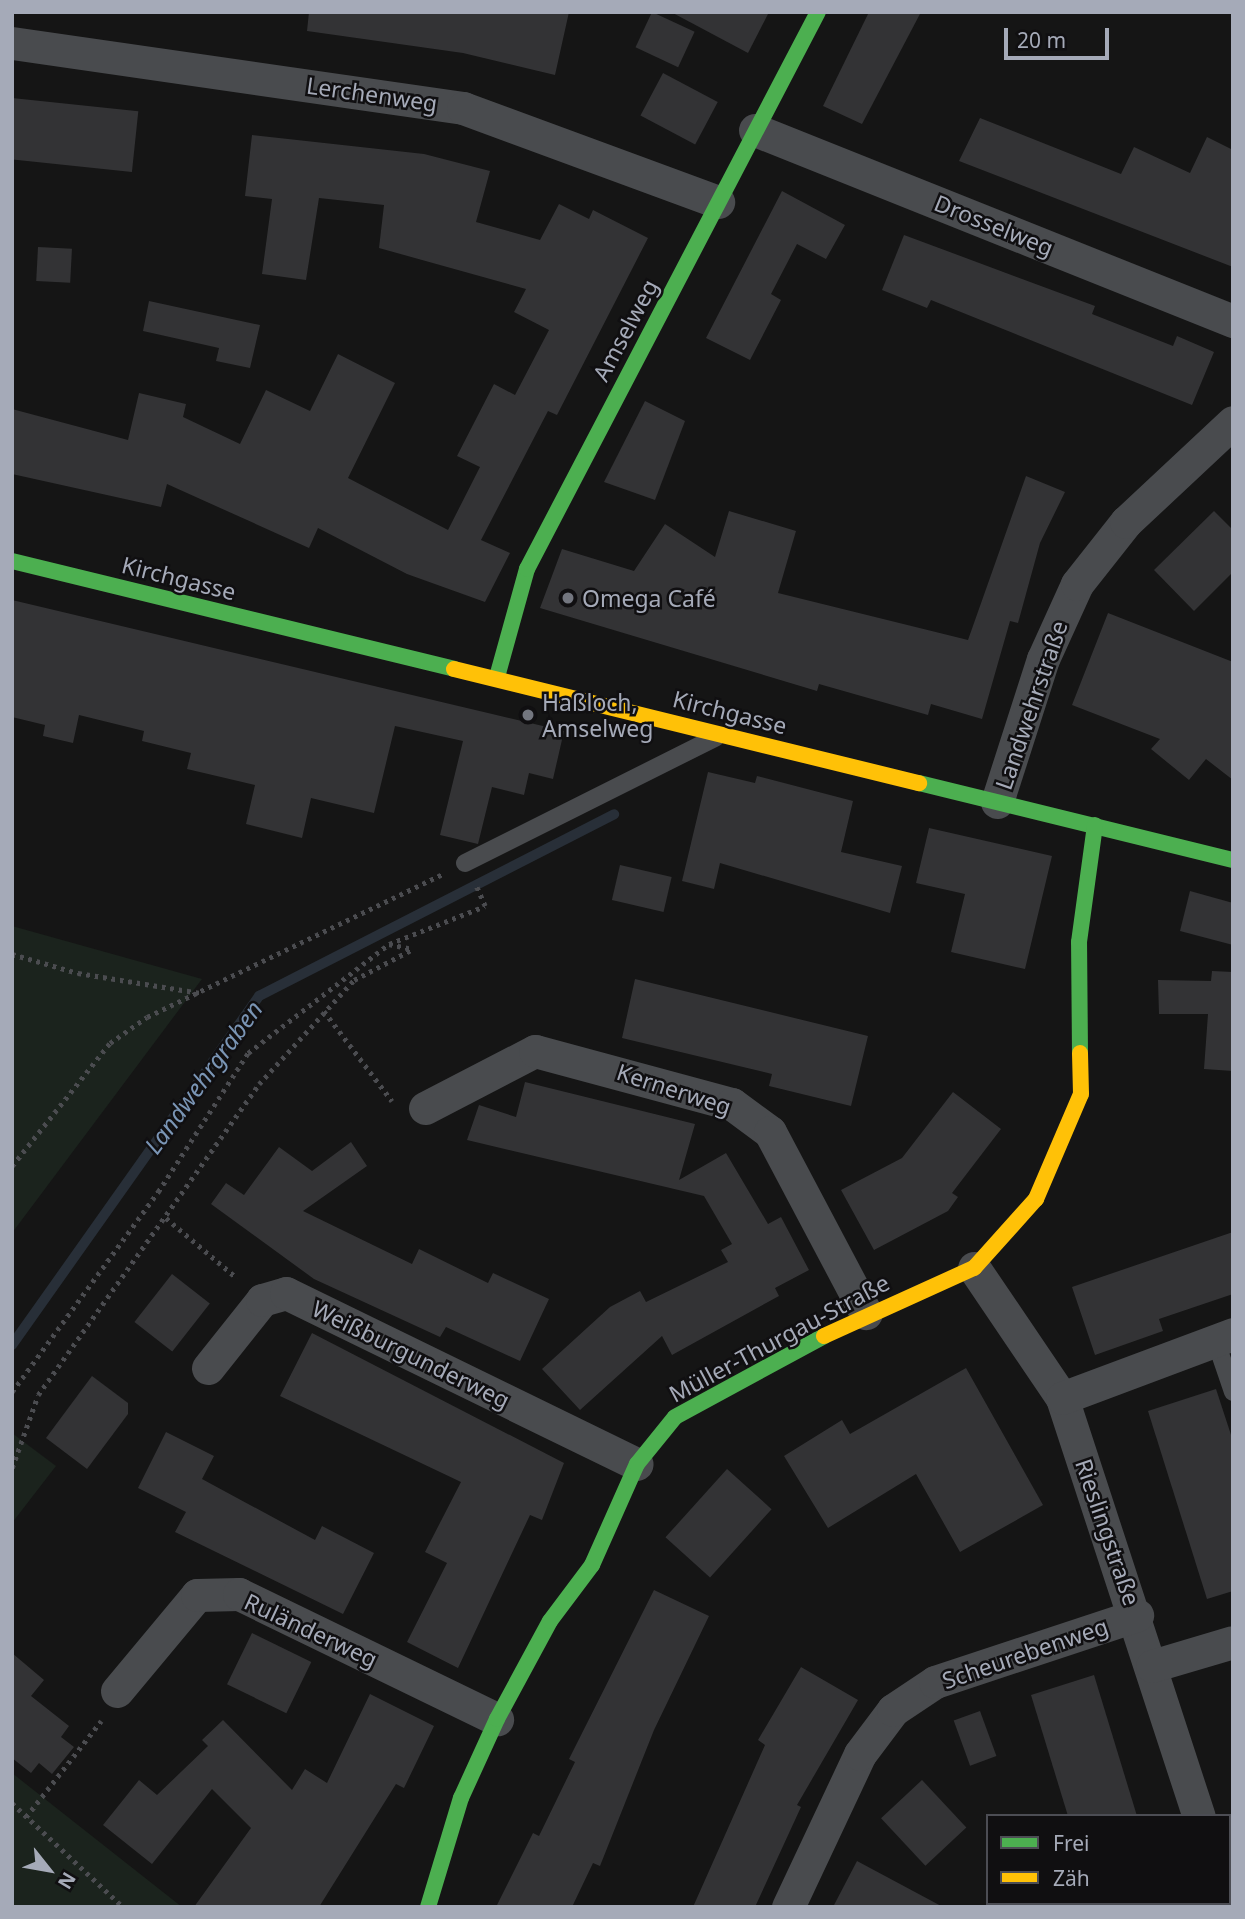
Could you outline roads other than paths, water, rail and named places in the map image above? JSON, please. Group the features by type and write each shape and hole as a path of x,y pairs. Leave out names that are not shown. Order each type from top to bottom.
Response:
{"street":[{"name":"Amselweg","path":"496,677 527,569 818,12"},
{"name":"Lerchenweg","path":"12,43 463,108 718,202"},
{"name":"Drosselweg","path":"755,130 1233,321"},
{"name":"Landwehrstraße","path":"997,802 1043,659 1077,583 1126,522 1233,422"},
{"name":"Kirchgasse","path":"12,561 496,677 1233,860"},
{"name":"Müller-Thurgau-Straße","path":"428,1907 461,1798 497,1719 550,1621 592,1565 637,1464 675,1416 866,1313 974,1268 1036,1199 1080,1094 1079,942 1095,825"},
{"name":"Kernerweg","path":"425,1108 535,1051 732,1104 770,1132 866,1313"},
{"name":"Rieslingstraße","path":"974,1268 1062,1398 1137,1615 1198,1814"},
{"name":"Weißburgunderweg","path":"208,1368 262,1300 286,1293 637,1464"},
{"path":"1062,1398 1224,1336"},
{"name":"Ruländerweg","path":"117,1691 197,1595 239,1594 497,1719"},
{"name":"Scheurebenweg","path":"788,1907 860,1754 893,1710 935,1682 1137,1615"},
{"path":"1152,1666 1233,1642"}],"lane":[{"path":"465,863 724,734"},
{"path":"1224,1336 1233,1392"}],"waterway":[{"name":"Landwehrgraben","path":"12,1345 259,996 614,814"}],"place":[{"name":"Omega Café","path":"568,598"},
{"name":"Haßloch, Amselweg","path":"528,715"}]}
